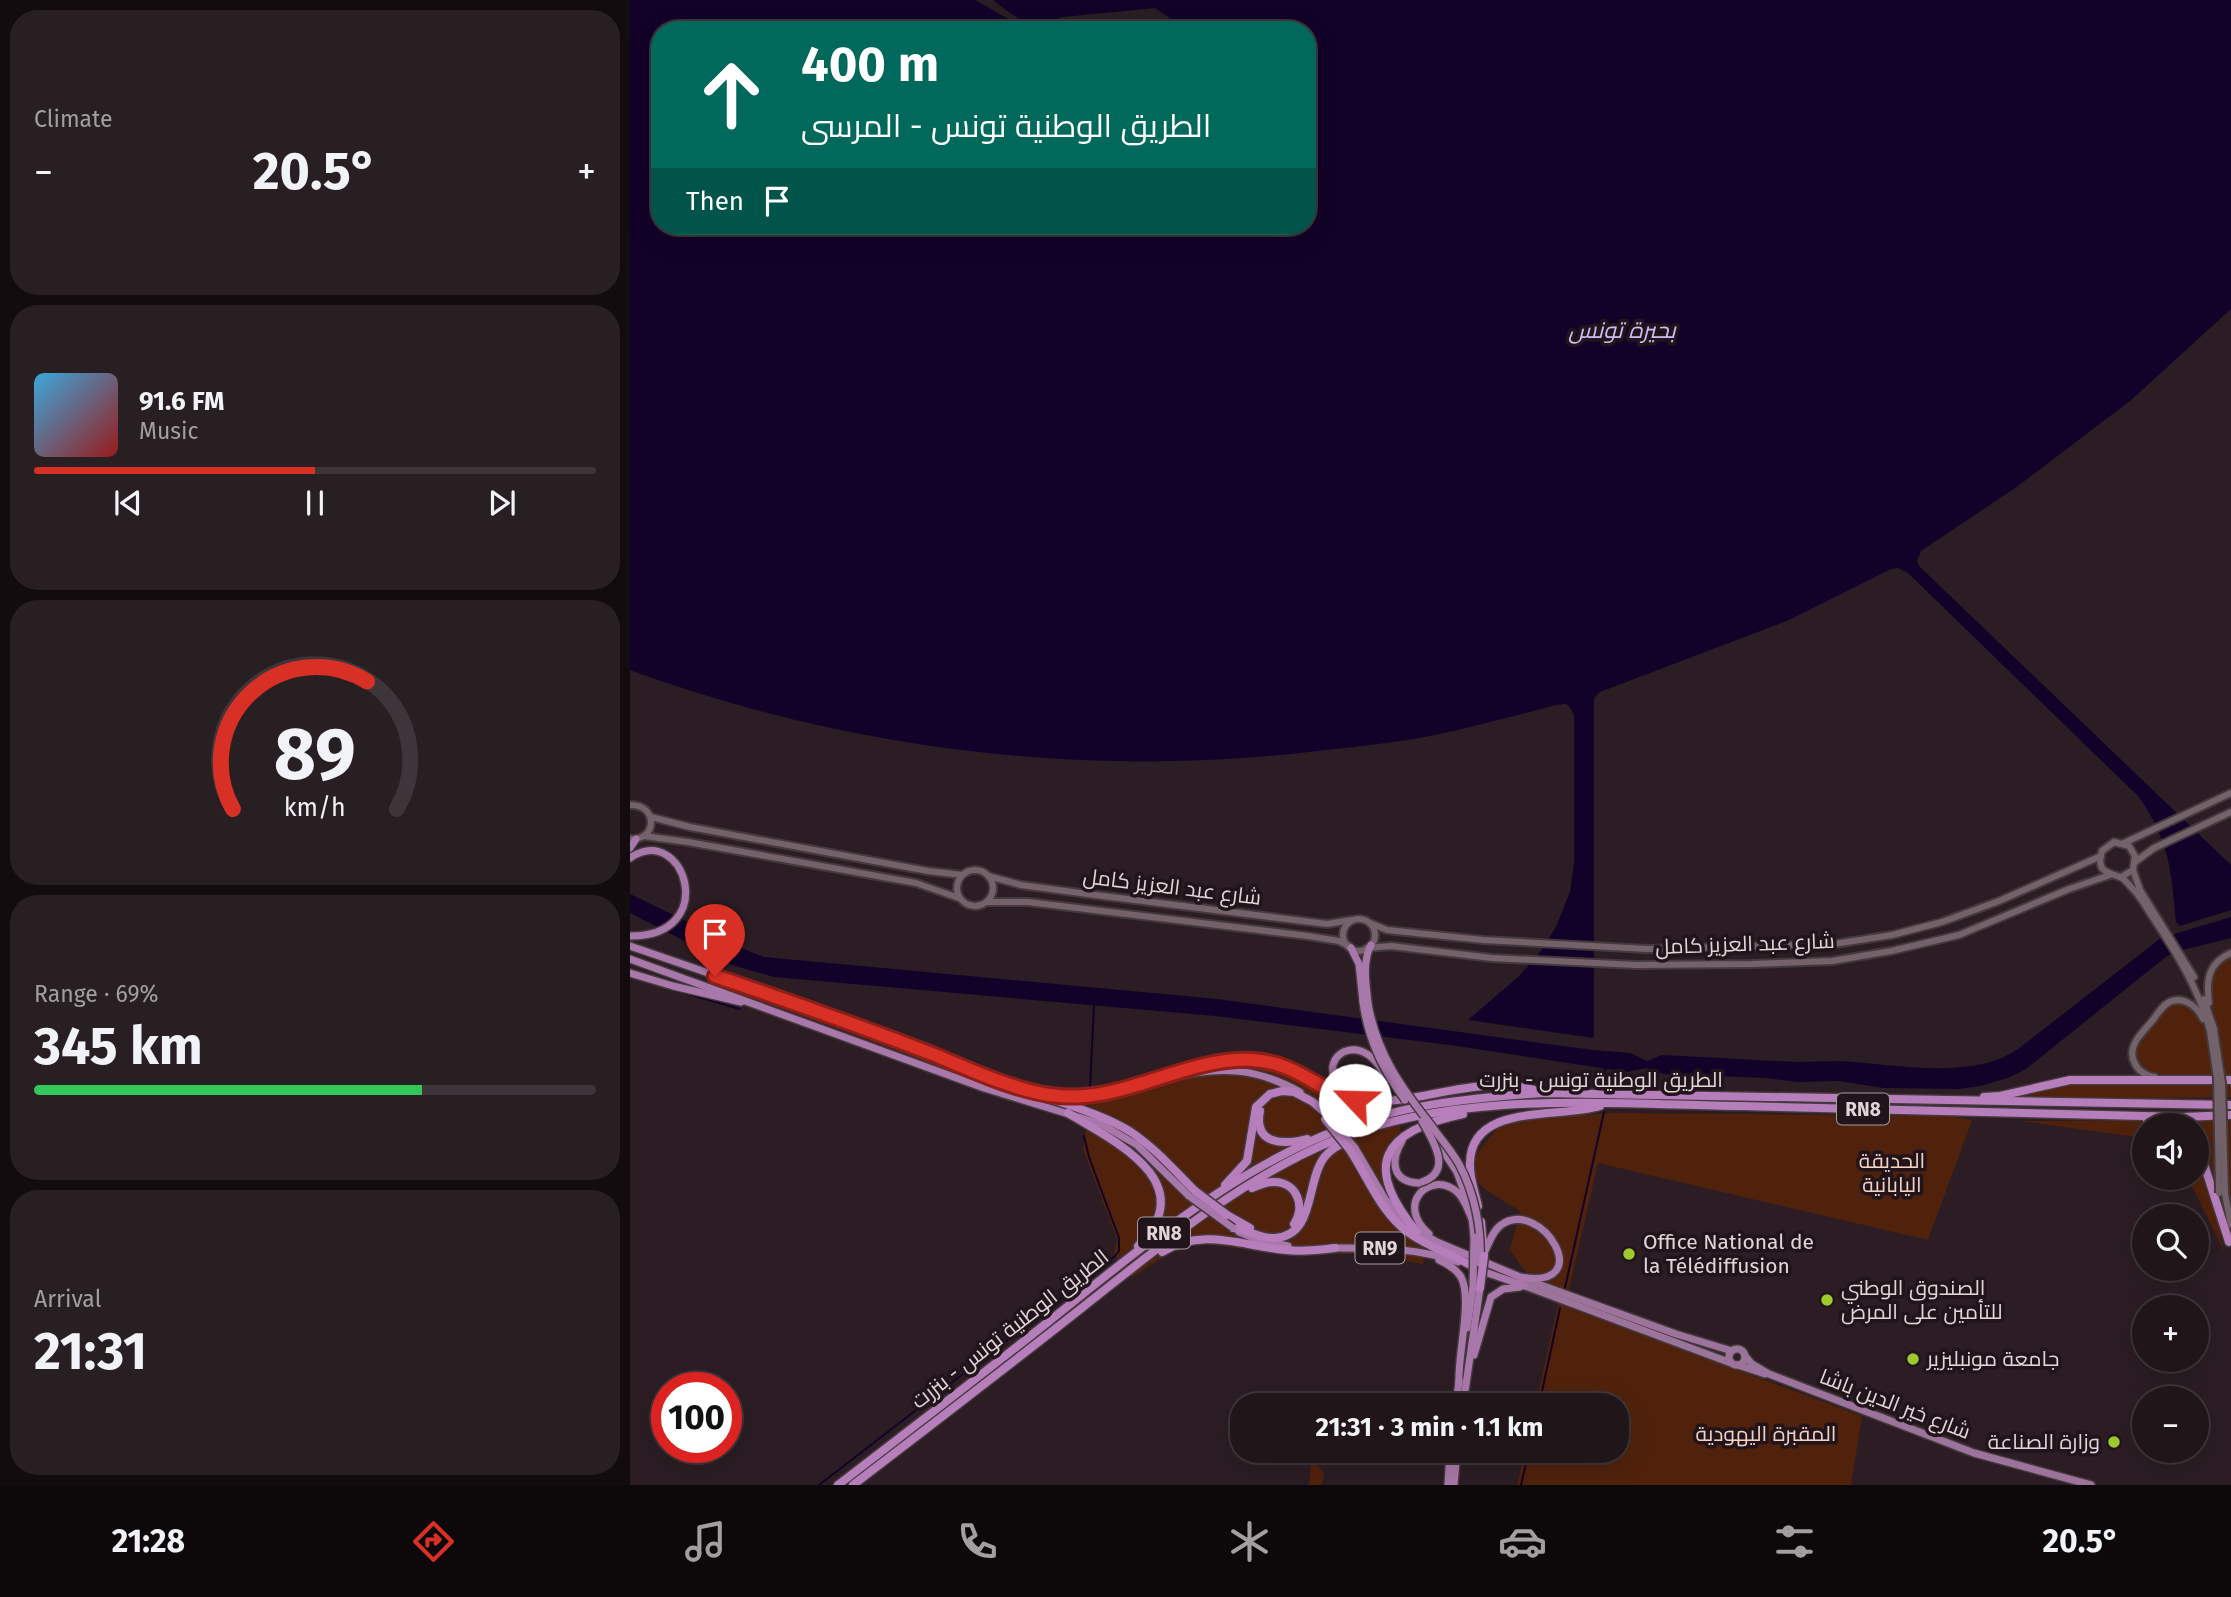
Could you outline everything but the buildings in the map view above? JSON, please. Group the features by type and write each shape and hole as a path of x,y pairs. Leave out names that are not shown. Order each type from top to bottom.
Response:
{"highway":[{"path":"630,848 637,838"},
{"path":"630,858 639,853 653,851 674,860 683,873 686,885 684,905 674,922 653,935 630,936"},
{"name":"RN9","path":"630,946 784,999 1046,1098 1093,1113 1130,1132 1156,1152 1192,1193 1259,1231 1273,1234 1290,1227 1300,1213 1300,1203 1295,1192 1279,1182 1265,1183 1230,1198"},
{"path":"1350,947 1359,964 1369,1033 1377,1055 1437,1150 1439,1165 1432,1177 1419,1182 1406,1180 1394,1163 1402,1142 1420,1125"},
{"path":"1369,947 1365,1002 1375,1033 1388,1065 1465,1175 1479,1229 1477,1288 1465,1393"},
{"name":"RN9","path":"630,958 984,1088 1108,1127 1137,1145 1233,1228 1269,1243 1300,1247 1394,1249 1436,1255 1525,1286"},
{"path":"630,973 673,986 761,1006"},
{"path":"1355,1100 1339,1088 1332,1072 1337,1058 1350,1050 1365,1053 1373,1059 1400,1094"},
{"path":"1130,1088 1207,1064 1253,1060 1292,1068 1337,1094 1355,1100 1382,1101 1454,1090 1508,1086 1543,1093"},
{"name":"RN9","path":"1020,1087 1049,1095 1097,1095 1219,1069 1270,1077 1302,1093 1327,1118"},
{"path":"1951,1101 2000,1096 2070,1080 2231,1080"},
{"name":"RN9","path":"1216,1195 1247,1161 1256,1107 1264,1097 1275,1091 1294,1092 1312,1102 1327,1118 1353,1149 1392,1210 1418,1232 1520,1277"},
{"name":"الطريق الوطنية تونس - بنزرت","path":"838,1485 1118,1266 1216,1195 1278,1158 1324,1135 1366,1121 1429,1104 1476,1097 1543,1093 2231,1105"},
{"name":"RN9","path":"1324,1135 1278,1143 1262,1131 1259,1113 1265,1103 1282,1095 1302,1100 1327,1118"},
{"name":"الطريق الوطنية تونس - بنزرت","path":"853,1485 1126,1273 1230,1198 1260,1179 1337,1139 1373,1128 1430,1114 1560,1103 2202,1117 2231,1115"},
{"path":"1484,1255 1481,1222 1469,1165 1479,1136 1488,1127 1507,1119 1582,1111 1606,1104"},
{"path":"1418,1232 1392,1199 1385,1176 1391,1150 1399,1140 1420,1125 1495,1107"},
{"name":"RN9","path":"1068,1113 1131,1151 1150,1172 1157,1185 1161,1202 1157,1221 1147,1237 1118,1266"},
{"path":"2120,1115 2132,1117"},
{"path":"1420,1125 1457,1172 1468,1201 1473,1221 1477,1288"},
{"name":"RN9","path":"1233,1228 1272,1238 1290,1233 1304,1217 1322,1160 1340,1145 1373,1128"},
{"name":"RN9","path":"1353,1149 1381,1202 1396,1223 1418,1239 1477,1269"},
{"path":"2209,1180 2230,1246"},
{"path":"1437,1242 1415,1218 1414,1205 1422,1192 1437,1185 1450,1187 1462,1198 1473,1221"},
{"path":"1457,1393 1484,1255 1494,1231 1502,1224 1520,1220 1537,1227 1555,1243 1560,1260 1553,1273 1547,1277 1520,1277"},
{"path":"1126,1273 1181,1242 1202,1238 1286,1250 1315,1251 1335,1248"},
{"path":"1394,1249 1444,1262 1455,1270 1463,1281 1465,1302 1459,1384"},
{"path":"1469,1367 1491,1297 1503,1289 1525,1286"},
{"path":"1451,1463 1455,1485"},
{"path":"1447,1485 1454,1463"}],"main road":[{"path":"2209,1012 2184,962 2160,925 2133,888 2121,877 2110,875 2102,867 2101,856 2109,844 2124,843 2231,793"},
{"name":"شارع عبد العزيز كامل","path":"630,805 644,808 651,817 716,832 962,875 973,870 1021,885 1327,924 1352,920"},
{"path":"2121,877 2133,870 2136,862 2154,848 2231,812"},
{"path":"637,838 651,826 651,817"},
{"name":"شارع عبد العزيز كامل","path":"637,838 688,842 906,882 959,898 972,906 987,902 1028,902 1339,941 1350,947"},
{"path":"2124,843 2133,850 2136,862"},
{"name":"شارع عبد العزيز كامل","path":"1370,923 1387,930 1602,947 1682,950 1804,946 1892,935 1972,911 2101,856"},
{"path":"2133,870 2140,890 2160,925"},
{"path":"959,898 956,886 962,875"},
{"name":"شارع عبد العزيز كامل","path":"1369,947 1391,946 1518,959 1600,963 1812,962 1866,956 1959,935 2069,889 2110,875"},
{"path":"987,902 993,892 992,881 988,876"},
{"path":"1361,919 1370,923 1375,936 1369,947 1358,950 1350,947 1343,932 1352,920 1361,919"},
{"path":"2230,1246 2222,1194 2217,1085 2207,989 2210,972 2219,960 2231,953"},
{"path":"2184,962 2211,1029"},
{"path":"2181,1079 2151,1077 2139,1070 2133,1059 2135,1042 2162,1008 2172,1001 2191,1004 2211,1029"},
{"path":"2222,1194 2231,1225"},
{"path":"1520,1277 1676,1334 1732,1351 1740,1350 1745,1356 1743,1362 1735,1364 1729,1356 1732,1351"},
{"name":"شارع خير الدين باشا","path":"1525,1286 1756,1373 1769,1374"},
{"name":"شارع خير الدين باشا","path":"1745,1356 1752,1364 1769,1374 1975,1453 2091,1485"}],"green space":[{"path":"2231,951 2231,1097 2013,1101 2001,1094 2043,1083 2143,1078 2136,1073 2129,1059 2133,1041 2172,998 2184,997 2197,1002 2205,999 2209,970"},
{"path":"1266,1060 1389,1093 1402,1134 1384,1164 1382,1179 1389,1201 1425,1249 1423,1264 1366,1254 1277,1254 1201,1243 1174,1250 1132,1277 1114,1254 1117,1239 1083,1149 1092,1093 1191,1066"},
{"name":"الحديقة اليابانية","path":"1611,1113 1949,1116 1972,1120 1928,1240 1598,1163 1568,1294 1534,1278 1516,1259 1510,1249 1520,1211 1481,1186 1474,1174 1474,1165 1482,1148 1507,1120"},
{"path":"2231,1119 2231,1208 2224,1120"},
{"path":"2132,1120 2132,1136 2021,1121"},
{"path":"2209,1120 2215,1120 2216,1205 2226,1255 2209,1221 2209,1204 2201,1204 2194,1190 2209,1190"},
{"name":"المقبرة اليهودية","path":"1558,1304 1862,1416 1851,1485 1517,1485 1522,1463 1629,1463 1629,1393 1538,1393"},
{"path":"1316,1463 1324,1473 1322,1485 1309,1485 1311,1465"}],"water":[{"name":"بحيرة تونس","path":"630,0 975,0 1012,21 651,21 651,235 1316,235 1316,21 1174,21 1155,8 1063,17 1052,21 1025,21 993,0 2231,0 2231,309 2130,401 2015,488 1921,551 1917,561 1919,566 2231,865 2231,910 2180,926 2176,922 2163,843 2139,797 1908,573 1898,568 1891,569 1789,620 1600,692 1594,698 1594,1038 1468,1020 1518,977 1538,955 1556,927 1570,892 1574,864 1574,716 1566,704 1441,734 1335,749 1230,759 1056,759 969,751 883,738 797,720 713,698 630,670"},
{"path":"630,894 764,957 1217,999 1630,1053 1647,1061 1662,1055 1797,1062 1840,1061 1932,1068 1978,1065 1999,1059 2018,1049 2161,938 2231,917 2231,938 2167,956 2026,1069 2008,1078 1958,1089 1884,1088 1839,1081 1798,1082 1663,1074 1647,1068 1627,1072 1450,1045 1215,1016 774,977 732,965 630,913"}],"waterway":[{"path":"630,977 642,980"},
{"path":"678,991 740,1009"},
{"path":"1090,1088 1094,1005"},
{"path":"1605,1069 1605,1089"},
{"path":"1565,1288 1604,1112"},
{"path":"1005,1342 1119,1251 1119,1238 1084,1136"},
{"path":"1542,1393 1560,1308"},
{"path":"987,1355 999,1346"},
{"path":"819,1485 968,1370"},
{"path":"1521,1485 1526,1463"}],"place":[{"name":"Office National de la Télédiffusion","path":"1629,1254"},
{"name":"الصندوق الوطني للتأمين على المرض","path":"1827,1300"},
{"name":"جامعة مونبليزير","path":"1913,1359"},
{"name":"وزارة الصناعة","path":"2114,1442"}],"route":[{"path":"715,976 784,999 960,1066 1049,1095 1097,1095 1130,1088 1207,1064 1253,1060 1292,1068 1337,1094 1355,1100"}]}
